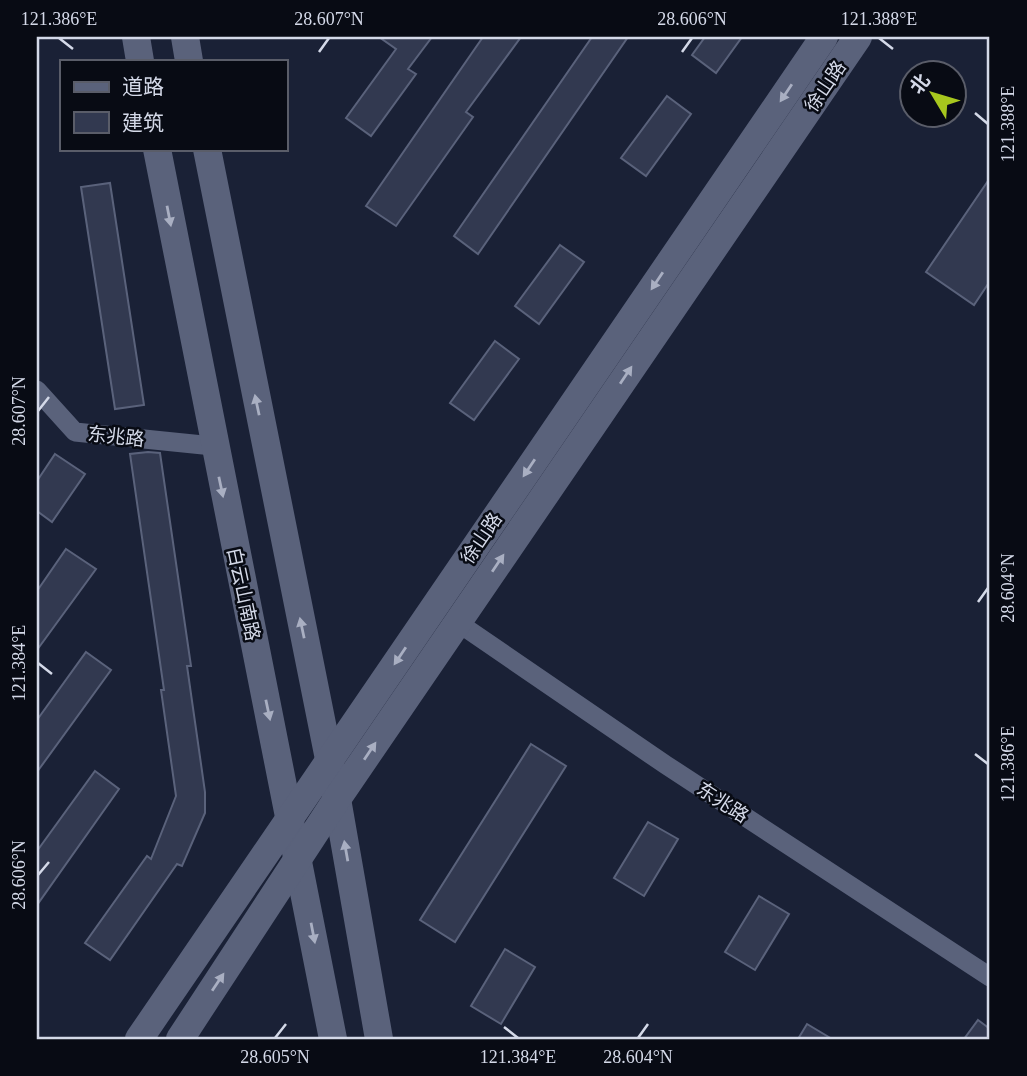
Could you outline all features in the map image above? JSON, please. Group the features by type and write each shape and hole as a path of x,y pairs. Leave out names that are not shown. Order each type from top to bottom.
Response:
{"main road":[{"path":"136,37 140,60"},
{"path":"185,37 189,60"},
{"name":"徐山路","path":"139,1039 824,37"},
{"name":"徐山路","path":"180,1039 299,861 337,799 858,37"},
{"name":"白云山南路","path":"157,150 213,446 299,861 332,1039"},
{"path":"206,150 337,799 379,1039"}],"street":[{"name":"东兆路","path":"37,390 75,432 213,446"},
{"name":"东兆路","path":"457,622 990,977"}],"building":[{"path":"379,37 432,37 408,69 416,74 371,136 346,118 396,49"},
{"path":"483,37 521,37 466,112 473,117 396,226 366,206"},
{"path":"592,37 628,37 478,254 454,236"},
{"path":"705,37 742,37 716,73 692,55"},
{"path":"667,96 691,114 646,176 621,158"},
{"path":"990,178 990,281 974,305 926,272"},
{"path":"110,183 144,405 115,409 81,187"},
{"path":"560,245 584,262 539,324 515,306"},
{"path":"495,341 519,359 474,420 450,403"},
{"path":"160,453 191,666 187,666 205,792 205,813 182,866 177,864 110,960 85,943 147,856 151,859 176,796 161,690 164,690 130,454"},
{"path":"55,454 85,474 52,522 37,511 37,481"},
{"path":"66,549 96,569 37,650 37,591"},
{"path":"86,652 111,670 37,772 37,720"},
{"path":"531,744 566,766 455,942 420,920"},
{"path":"95,771 119,789 37,905 37,851"},
{"path":"648,822 678,839 644,896 614,878"},
{"path":"759,896 789,914 755,970 725,952"},
{"path":"505,949 535,967 501,1024 471,1006"},
{"path":"978,1020 990,1029 990,1039 964,1039"},
{"path":"807,1024 832,1039 798,1039"}]}
